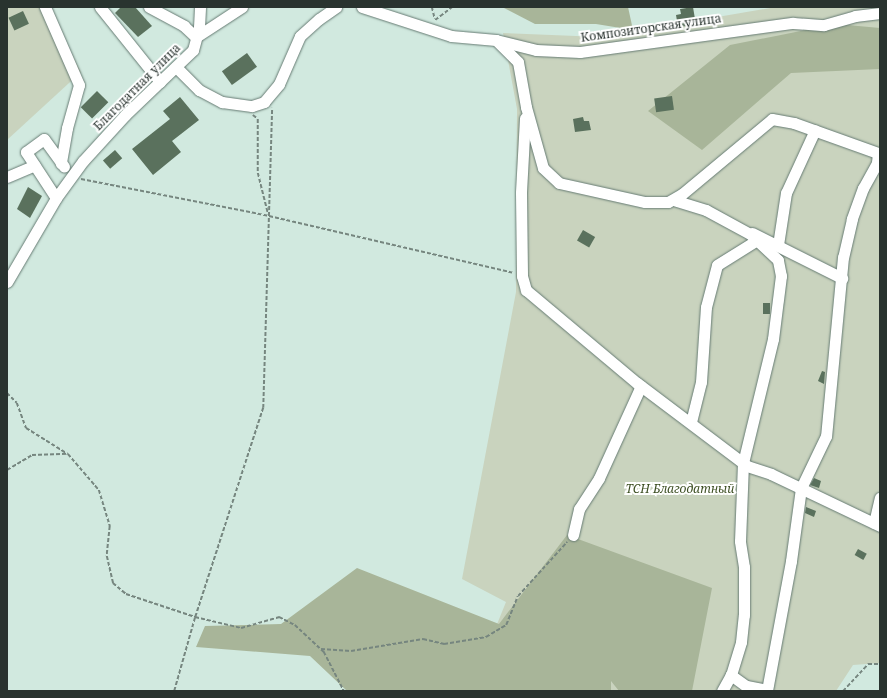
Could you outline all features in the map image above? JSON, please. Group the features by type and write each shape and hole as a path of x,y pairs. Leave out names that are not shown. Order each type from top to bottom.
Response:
{"street":[{"path":"45,7 79,85 67,128 61,163"},
{"path":"100,7 160,82"},
{"path":"149,7 184,26 196,38 242,7"},
{"name":"Благодатная улица","path":"7,282 56,198 71,177 124,115 193,50 200,7"},
{"path":"176,67 199,90 222,102 252,106 264,102 279,84 300,36 336,7"},
{"name":"Композиторская улица","path":"362,7 434,24 451,36 496,40 536,50 580,52 764,27 793,24 824,25 855,16 880,13"},
{"path":"496,40 518,62 526,107 542,168 559,183 645,202 668,202 673,200 772,119 794,122 878,153 877,163 863,188 852,219 843,257 826,436 801,488 791,561 767,691 746,686 731,675"},
{"path":"526,107 521,193 522,276 526,290 641,386 691,422 743,463 801,488 877,524 880,498"},
{"path":"778,245 786,193 815,130"},
{"path":"56,198 26,152 44,139 71,177"},
{"path":"8,176 35,165"},
{"path":"673,200 706,210 744,231 778,260 781,276 773,340 743,463 740,541 744,567 744,615 742,642 731,675 722,691"},
{"path":"744,231 761,236 842,278"},
{"path":"691,422 701,382 706,307 717,265 756,240"},
{"path":"573,535 579,509 599,478 641,386"}],"path":[{"path":"432,7 434,24"},
{"path":"434,24 452,7"},
{"path":"174,691 195,617 264,408 272,108"},
{"path":"252,114 258,119 258,173 269,216"},
{"path":"71,177 269,216 522,276"},
{"path":"7,393 17,403 26,428 68,454 99,490 110,526 107,556 113,583 126,594 195,617 241,628 279,617 295,625 321,649 344,691"},
{"path":"7,470 32,455 68,454"},
{"path":"321,649 351,651 423,640 444,644 486,637 506,625 518,596 573,535"},
{"path":"843,691 868,664 880,664"}],"green space":[{"path":"7,7 44,7 81,72 7,140"},
{"path":"502,7 628,7 633,30 596,24 535,24"},
{"name":"ТСН Благодатный","path":"776,7 880,7 880,663 853,665 836,691 470,691 506,602 462,579 516,292 517,109 503,33 601,37"},
{"path":"836,24 880,28 880,69 791,73 702,150 648,111 730,45"},
{"path":"567,535 712,588 692,691 619,691 611,681 611,691 347,691 310,656 196,647 205,626 281,624 357,568 499,624"}],"building":[{"path":"121,7 135,7 152,26 138,37 115,13"},
{"path":"693,7 696,25 678,27 676,15 681,14 680,9"},
{"path":"23,11 29,24 14,30 8,18"},
{"path":"247,53 257,67 232,85 222,71"},
{"path":"97,91 108,102 92,119 81,107"},
{"path":"672,96 674,110 656,112 654,99"},
{"path":"180,97 199,120 172,141 181,152 153,175 132,149 170,119 163,111"},
{"path":"583,117 584,121 589,121 591,130 575,132 573,119"},
{"path":"115,150 122,158 110,169 103,160"},
{"path":"28,187 42,196 30,218 17,209"},
{"path":"583,230 595,237 589,247 577,240"},
{"path":"763,303 770,303 770,314 763,314"},
{"path":"822,371 825,372 824,384 818,381"},
{"path":"814,478 821,481 819,488 810,485"},
{"path":"806,507 816,511 814,517 805,513"},
{"path":"858,549 867,554 863,560 855,555"}]}
